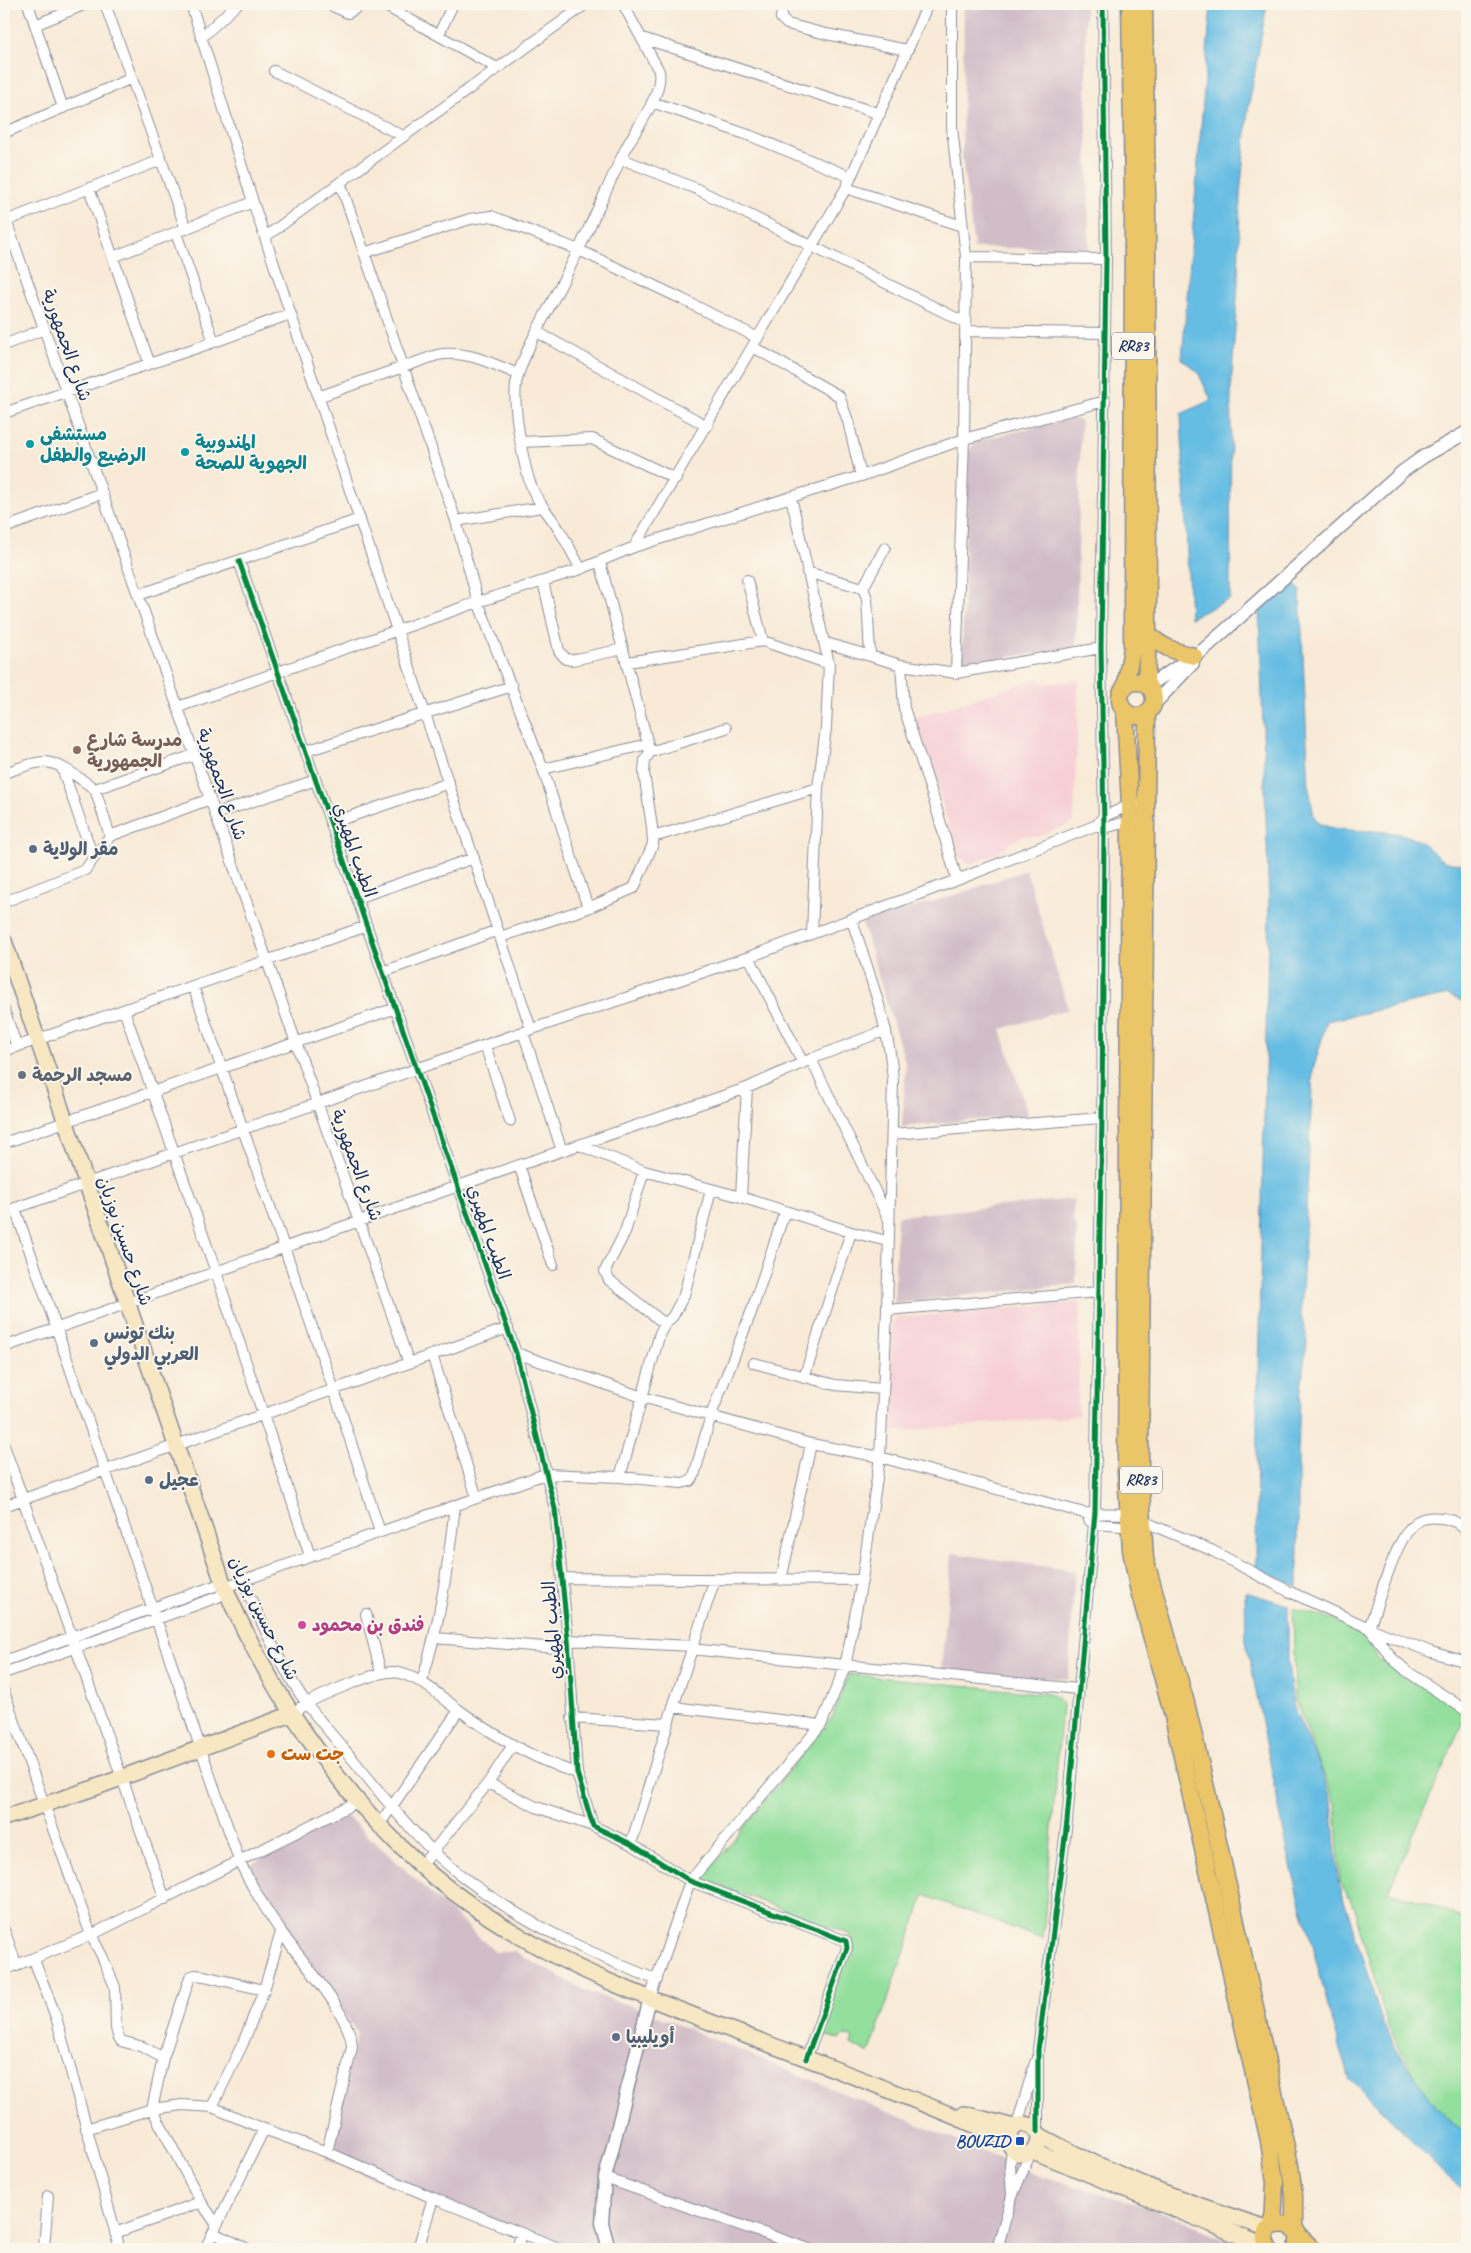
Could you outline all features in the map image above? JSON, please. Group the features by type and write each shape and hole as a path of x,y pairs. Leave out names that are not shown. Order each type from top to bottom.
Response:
{"main road":[{"name":"RR83","path":"1130,4 1133,196 1132,648 1120,700 1126,711 1138,813 1144,1287 1139,1522 1149,1574 1186,1703 1284,2137 1294,2196 1295,2231"},
{"name":"RR83","path":"1138,813 1152,692 1147,685 1148,196 1144,4"},
{"path":"1148,634 1170,650 1198,653"},
{"path":"1124,688 1136,682 1147,685"},
{"path":"1126,711 1136,716 1150,708"},
{"name":"شارع حسين بوزيان","path":"4,941 174,1445 227,1586 260,1659 292,1714 326,1761 379,1825 421,1866 458,1895 500,1924 545,1951 650,1998 940,2110 978,2117 1013,2135"},
{"name":"RR83","path":"1139,1522 1131,1550 1138,1587 1172,1712 1269,2141 1275,2175 1271,2227"},
{"path":"4,1818 201,1749 292,1714"},
{"path":"1268,2248 1032,2152 1021,2154 1013,2135 1029,2124 1038,2133 1091,2162 1230,2217 1271,2227 1282,2223 1295,2231 1313,2249"},
{"path":"1032,2152 1039,2144 1038,2133"},
{"path":"1268,2248 1266,2241 1271,2227"},
{"path":"1294,2249 1298,2239 1295,2231"}],"street":[{"path":"28,4 63,108"},
{"path":"35,25 86,4"},
{"path":"105,4 186,229"},
{"path":"191,4 290,314 499,934 562,1151"},
{"path":"202,37 237,4"},
{"path":"328,4 348,13 355,9 358,4"},
{"path":"382,4 439,34 497,68"},
{"path":"439,34 453,4"},
{"path":"265,237 586,4"},
{"path":"581,569 561,532 542,506 531,486 521,442 516,392 518,374 537,332 652,102 660,80 659,71 623,4"},
{"path":"783,4 781,18 787,24 826,34 907,50"},
{"path":"634,547 676,479 846,188 928,4"},
{"path":"952,4 952,127 966,257 964,439 956,673"},
{"path":"1038,2133 1038,2050 1066,1830 1095,1512 1102,1118 1101,648 1106,260 1103,4"},
{"path":"642,38 880,114"},
{"path":"274,71 403,136"},
{"path":"4,133 132,78"},
{"path":"652,102 751,136 851,177"},
{"path":"622,159 697,189 965,326 1105,333"},
{"path":"5,218 161,160"},
{"path":"340,182 456,521 478,602 543,769 588,908"},
{"path":"89,188 149,362"},
{"path":"846,188 962,226"},
{"path":"112,257 253,202"},
{"path":"364,252 470,219 491,216 579,250 682,298 839,396 848,421 862,476"},
{"name":"شارع الجمهورية","path":"5,218 409,1363"},
{"path":"176,233 214,342"},
{"path":"966,257 1106,260"},
{"path":"4,413 149,362 214,342 290,314"},
{"path":"4,345 44,329"},
{"path":"537,332 707,426"},
{"path":"318,397 437,355 457,352 518,374"},
{"path":"178,707 478,602 581,569 634,547 862,476 964,439 1105,401"},
{"path":"1147,685 1198,653 1402,472 1430,453 1467,432"},
{"path":"521,442 592,439 676,479"},
{"path":"4,528 102,493"},
{"path":"791,497 807,572 826,643 829,664 826,728 818,788 812,933"},
{"path":"456,521 542,506"},
{"path":"138,595 360,519"},
{"path":"863,588 885,548"},
{"name":"الطيب المهيري","path":"239,561 516,1353 555,1509 563,1578 577,1773 594,1826"},
{"path":"383,972 499,934 588,908 634,888 639,880 653,837 644,773 645,760 649,748 600,562"},
{"path":"807,572 863,588"},
{"path":"747,580 763,641"},
{"path":"543,581 559,651 562,656 572,660 623,649"},
{"path":"863,588 867,598 870,654"},
{"path":"626,662 763,641 829,664"},
{"path":"826,643 901,664 956,673 1101,648"},
{"path":"1150,708 1197,659 1198,653"},
{"path":"901,664 904,708 934,800 957,880"},
{"path":"306,751 424,712 512,686"},
{"path":"543,769 649,748 726,728"},
{"path":"94,789 194,755"},
{"path":"4,774 37,763 46,762 62,768 94,789 110,836"},
{"path":"62,768 93,857"},
{"path":"215,814 316,780"},
{"path":"331,823 449,783"},
{"path":"653,837 818,788"},
{"path":"4,902 85,870 110,836 210,799"},
{"path":"1101,824 1138,813"},
{"path":"4,1212 527,1030 749,957 852,920 1101,824 1138,813"},
{"path":"357,898 474,858"},
{"path":"609,2249 602,2223 605,2178 650,1998 690,1880 822,1725 844,1667 862,1580 880,1457 887,1310 892,1064 886,1030 852,920"},
{"path":"4,1051 367,926"},
{"path":"749,957 807,1061 888,1220"},
{"path":"193,986 334,1390 380,1532"},
{"path":"4,1143 396,1008"},
{"path":"4,1010 17,1047"},
{"path":"124,1010 216,1272 310,1556"},
{"path":"4,1347 458,1186 747,1088 807,1061 886,1030"},
{"path":"485,1045 510,1121"},
{"path":"742,1196 747,1088"},
{"path":"892,1134 1102,1118"},
{"path":"579,1145 644,1171 711,1190 742,1196 785,1212 887,1241"},
{"path":"519,1165 552,1265"},
{"path":"644,1171 625,1232 605,1271 608,1280 665,1324"},
{"path":"620,1477 657,1344 665,1324 673,1316 684,1295 711,1190"},
{"path":"15,1208 239,1860 248,1880 281,1932 340,2013 351,2034 352,2048 327,2152"},
{"path":"4,1661 73,1642 154,1614 218,1596 227,1586 242,1580 546,1474 620,1477 682,1483 690,1481 694,1476 711,1415 752,1310 785,1212"},
{"path":"804,1378 851,1232"},
{"path":"887,1310 1099,1292"},
{"path":"4,1506 508,1328"},
{"path":"516,1353 642,1397 811,1444 880,1457 1084,1513 1095,1512 1139,1522 1211,1550 1288,1591 1369,1628 1431,1652 1467,1662"},
{"path":"432,1355 477,1498"},
{"path":"754,1364 804,1378 844,1386 882,1389"},
{"path":"781,1580 811,1444"},
{"path":"4,1446 165,1899"},
{"path":"422,1682 435,1638 455,1506"},
{"path":"1084,1513 1094,1524"},
{"path":"1369,1628 1389,1570 1403,1538 1411,1527 1418,1521 1434,1517 1457,1522 1467,1532"},
{"path":"1094,1524 1139,1522"},
{"path":"563,1578 862,1580"},
{"path":"631,1844 715,1579"},
{"path":"242,1580 277,1653 307,1703 391,1807 434,1851 468,1882 533,1922 600,1957 657,1980"},
{"path":"366,1614 381,1673"},
{"path":"1369,1628 1393,1659 1408,1672 1467,1711"},
{"path":"435,1638 692,1648 844,1667 1078,1689"},
{"path":"4,1673 73,1642"},
{"path":"292,1714 307,1703 381,1673 394,1672 422,1682 459,1710 513,1745 560,1768 577,1773"},
{"path":"4,1692 91,1935 102,1956 114,1987 118,2036 121,2040 143,2047 163,2058"},
{"path":"673,1707 822,1725"},
{"path":"379,1825 459,1710"},
{"path":"572,1718 668,1724"},
{"path":"421,1866 488,1783 513,1745"},
{"path":"488,1783 536,1807 594,1826 631,1844 690,1880 846,1941 847,1948 806,2059"},
{"path":"4,1970 34,1960 91,1935 359,1801"},
{"path":"4,1930 17,1966"},
{"path":"212,2107 243,2042 264,1990 281,1932"},
{"path":"34,1960 56,2017 120,2249"},
{"path":"248,2249 215,2229 152,2109 163,2058 192,1975 264,1990"},
{"path":"1012,2196 1010,2165 1013,2135 1038,2050"},
{"path":"86,2129 152,2109 182,2105 212,2107 264,2129 327,2152 433,2198 561,2249"},
{"path":"205,2249 264,2129"},
{"path":"997,2249 1012,2196 1032,2152"},
{"path":"605,2178 809,2249"},
{"path":"44,2249 48,2196"},
{"path":"418,2249 433,2198"},
{"path":"115,2233 201,2202"},
{"path":"517,2249 521,2234"}],"shaded area":[{"path":"964,4 1085,4 1089,248 974,248 962,156"},
{"path":"1073,418 1081,421 1076,647 968,663 962,659 968,453 976,441"},
{"path":"1038,678 1041,684 1079,680 1074,822 1037,837 1026,835 1012,841 1004,850 971,864 959,857 915,718"},
{"path":"1026,870 1068,1009 1001,1029 971,934 1028,1115 902,1127 906,1065 862,923 958,894"},
{"path":"1074,1199 1073,1220 1077,1228 1076,1284 894,1303 897,1216"},
{"path":"1080,1302 1078,1416 890,1432 891,1326 895,1318"},
{"path":"952,1553 1075,1571 1068,1679 941,1672"},
{"path":"344,1814 495,1952 514,1952 590,1993 641,2009 1039,2175 1153,2209 1250,2249 548,2249 325,2159 357,2033 247,1866"}],"green space":[{"path":"1293,1608 1356,1627 1378,1659 1403,1671 1467,1712 1388,1892 1428,1903 1467,1921 1467,2136 1435,2105 1416,2078 1388,2026 1352,1902 1340,1882 1335,1803 1295,1700"},
{"path":"849,1674 1048,1694 1055,1696 1062,1704 1043,1939 924,1895 869,2054 851,2044 853,2038 844,2035 840,2039 818,2034 852,1943 849,1934 702,1879 833,1716"}],"water":[{"path":"1211,4 1267,4 1248,110 1240,196 1238,283 1231,388 1230,599 1190,618 1181,414 1211,400 1198,372 1182,359"},
{"path":"1287,584 1295,585 1300,590 1309,789 1314,816 1318,823 1341,829 1399,834 1419,841 1447,862 1467,863 1467,1003 1448,995 1327,1021 1313,1070 1301,1314 1307,1339 1300,1398 1298,1451 1298,1587 1256,1568 1257,1416 1269,906 1259,609"},
{"path":"1245,1592 1288,1605 1288,1661 1293,1707 1318,1761 1331,1800 1338,1880 1382,2021 1401,2057 1435,2105 1467,2136 1467,2193 1448,2177 1350,2079 1331,2017 1289,1858 1246,1641"}],"cycle path":[{"path":"1038,2132 1038,2050 1067,1821 1095,1512 1102,1118 1104,828 1101,648 1106,259 1103,4"},
{"path":"239,561 516,1353 555,1509 568,1640 577,1773 593,1826 631,1844 690,1881 846,1941 847,1948 806,2059"}],"place":[{"name":"مستشفى الرضيع والطفل","path":"30,444"},
{"name":"المندوبية الجهوية للصحة","path":"185,452"},
{"name":"مدرسة شارع الجمهورية","path":"77,750"},
{"name":"مقر الولاية","path":"33,849"},
{"name":"مسجد الرحمة","path":"22,1075"},
{"name":"بنك تونس العربي الدولي","path":"94,1343"},
{"name":"عجيل","path":"149,1480"},
{"name":"فندق بن محمود","path":"302,1625"},
{"name":"جت ست","path":"271,1754"},
{"name":"أويليبيا","path":"616,2037"},
{"name":"BOUZID","path":"1020,2141"}]}
